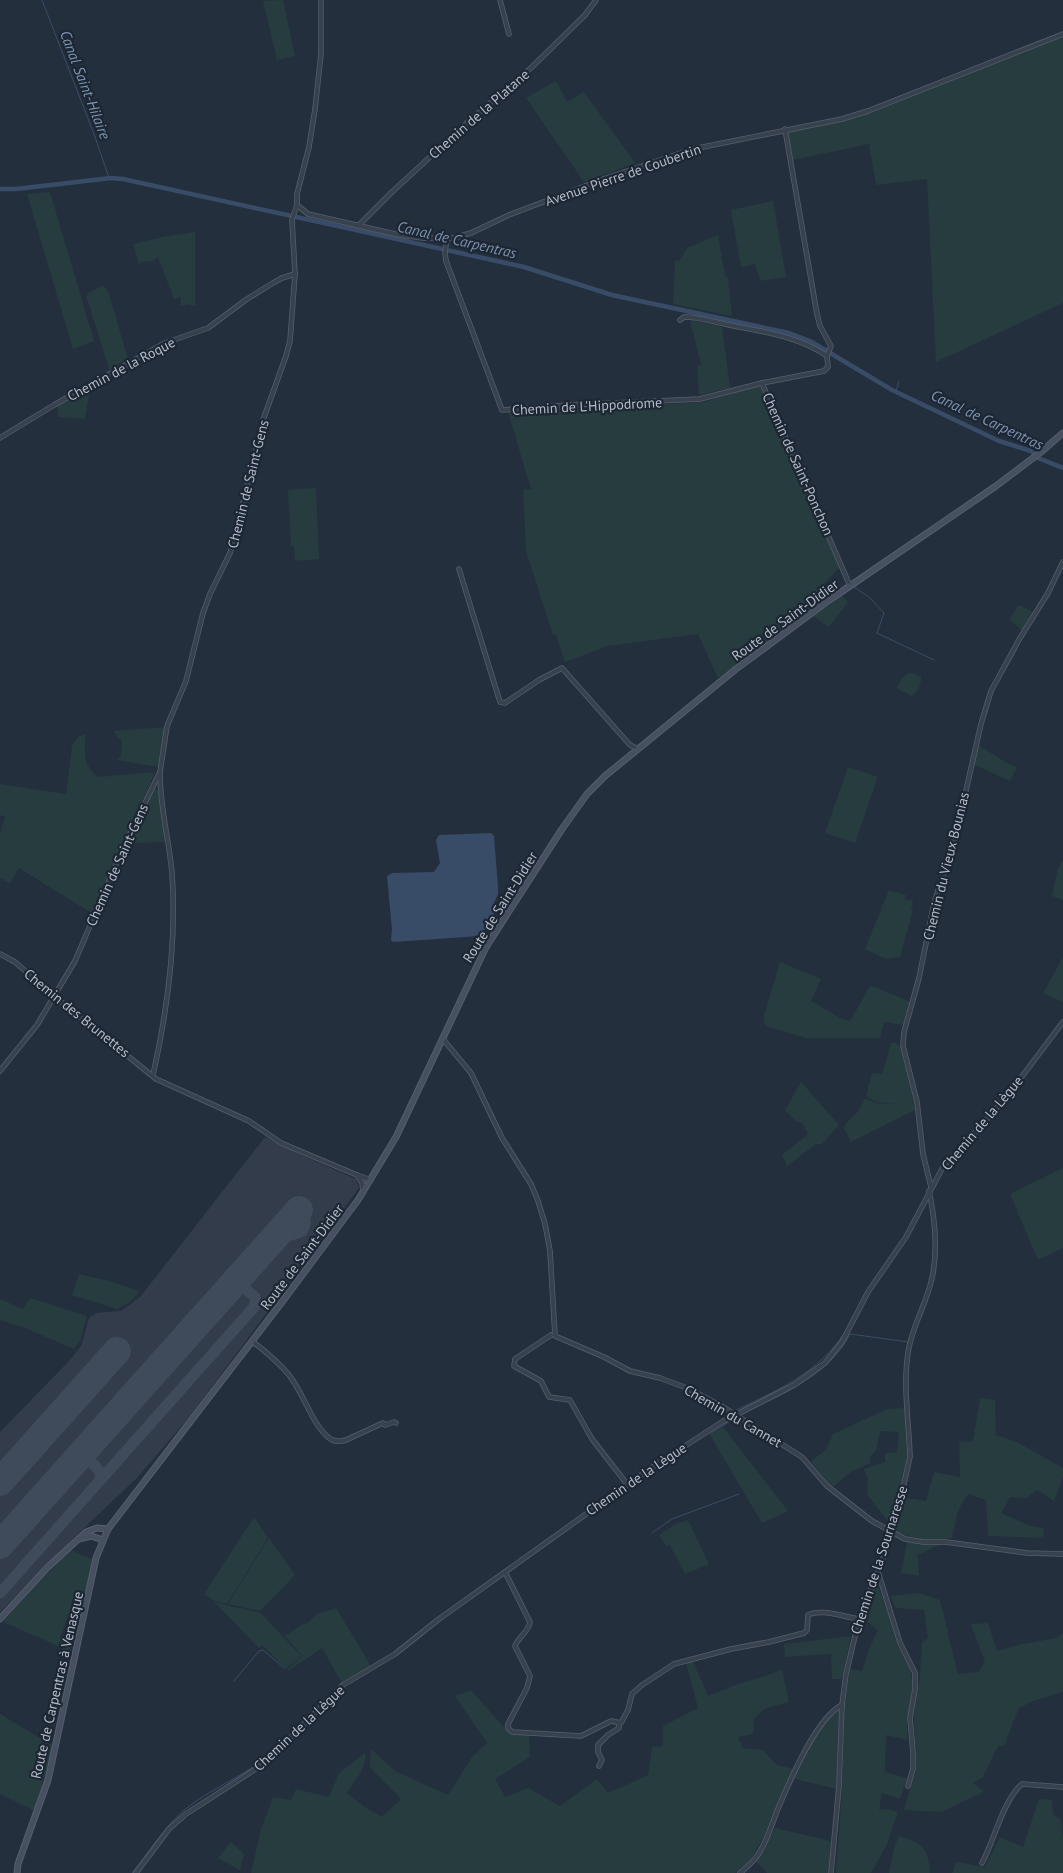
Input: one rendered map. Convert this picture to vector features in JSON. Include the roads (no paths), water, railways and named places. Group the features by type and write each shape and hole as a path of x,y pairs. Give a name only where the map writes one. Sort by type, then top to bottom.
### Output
{"main road":[{"name":"Route de Saint-Didier","path":"96,1558 108,1529 363,1193 396,1136 486,947 562,829 587,794 605,776 736,669 850,586 976,500 1034,458 1063,433"},
{"path":"0,1619 47,1568 90,1529 108,1529"},
{"path":"79,1540 95,1536 103,1540"},
{"name":"Route de Carpentras à Venasque","path":"17,1873 18,1864 48,1780 96,1558"}],"street":[{"name":"Chemin de Saint-Gens","path":"0,1071 37,1025 75,961 124,846 160,772 167,726 186,681 203,613 230,553 263,420 286,356 292,322 295,274 293,216 309,147 318,84 321,54 321,0"},
{"path":"500,0 509,34"},
{"name":"Chemin de la Platane","path":"359,226 392,192 469,121 532,67 585,15 596,0"},
{"name":"Avenue Pierre de Coubertin","path":"297,205 308,214 411,236 447,238 471,233 509,215 606,178 693,149 868,112 1063,34"},
{"name":"Chemin de Saint-Ponchon","path":"785,129 817,314 820,326 831,349 827,356 828,364 826,371 762,383 850,586"},
{"name":"Chemin de L'Hippodrome","path":"447,238 446,260 502,410 568,404 700,400 762,383"},
{"name":"Chemin de la Roque","path":"0,438 54,405 165,344 208,328 247,299 282,278 295,274"},
{"path":"680,320 684,317 702,319 794,338 827,356"},
{"name":"Chemin du Vieux Bounias","path":"930,1189 923,1154 917,1102 903,1046 904,1032 919,978 934,903 956,835 980,724 991,691 1020,638 1048,593 1063,562"},
{"path":"459,569 500,702 505,703 539,680 562,668 630,745 638,749"},
{"path":"153,1075 162,1034 170,978 172,947 172,874 160,792 160,772"},
{"name":"Chemin des Brunettes","path":"0,954 15,962 156,1079 249,1121 281,1143 370,1181"},
{"name":"Chemin de la Lègue","path":"136,1873 170,1829 186,1814 265,1763 343,1685 395,1654 439,1619 627,1484 734,1414 794,1385 825,1363 836,1351 868,1292 906,1237 943,1167 982,1126 1011,1091 1063,1022"},
{"name":"Chemin du Cannet","path":"442,1038 470,1073 502,1138 531,1184 538,1201 550,1251 555,1336 604,1357 630,1371 660,1378 687,1388 734,1414 802,1457 827,1486 872,1522 905,1539 923,1542 946,1542 1036,1554 1063,1554"},
{"path":"358,1177 362,1183 363,1193"},
{"name":"Chemin de la Sournaresse","path":"831,1873 840,1786 842,1705 849,1662 859,1619 886,1551 892,1515 909,1468 906,1375 909,1347 932,1278 934,1263 934,1232 930,1189"},
{"path":"551,1335 515,1359 514,1366 541,1381 549,1397 570,1400 592,1439 627,1484"},
{"path":"252,1341 290,1376 328,1438 339,1442 383,1423 385,1425 396,1423"},
{"path":"505,1572 530,1622 529,1627 516,1642 515,1646 528,1670 529,1682 508,1724 509,1730 574,1736 593,1731 611,1722 620,1723"},
{"path":"878,1572 900,1643 915,1673 915,1689 910,1718 913,1769 908,1786"},
{"path":"599,1766 602,1760 598,1752 598,1745 619,1728 628,1710 632,1694 642,1685 674,1664 804,1633 810,1613 828,1613 859,1619"},
{"path":"740,1873 755,1859 810,1742 825,1718 842,1705"},
{"path":"982,1863 991,1846 1010,1797 1016,1789 1022,1784 1063,1787"}],"water":[{"path":"491,833 494,836 498,894 493,905 495,908 493,919 480,936 393,942 391,940 392,930 387,876 392,873 434,872 440,863 436,840 439,835"}],"waterway":[{"name":"Canal Saint-Hilaire","path":"42,0 109,178"},
{"name":"Canal de Carpentras","path":"0,189 16,189 111,178 123,179 524,267 612,295 789,333 810,341 892,390 999,441 1031,451 1038,458 1063,468"},
{"path":"896,391 899,381"},
{"path":"902,553 854,587 869,597 884,613 877,633 934,660"},
{"path":"734,1411 781,1388 810,1370 823,1359 845,1332"},
{"path":"741,1415 802,1383 816,1373 841,1349 850,1334 908,1342"},
{"path":"710,1434 735,1418"},
{"path":"652,1533 672,1519 739,1494"},
{"path":"234,1681 259,1651 263,1650 284,1668"},
{"path":"294,1731 341,1683"},
{"path":"132,1873 183,1811 254,1767 276,1750"}]}
